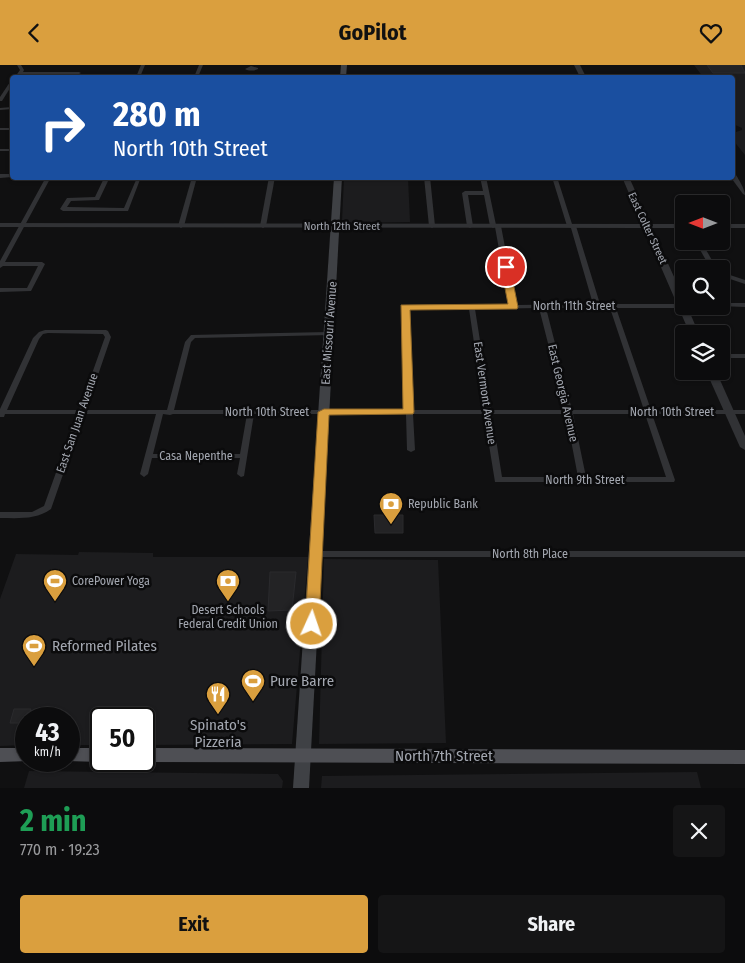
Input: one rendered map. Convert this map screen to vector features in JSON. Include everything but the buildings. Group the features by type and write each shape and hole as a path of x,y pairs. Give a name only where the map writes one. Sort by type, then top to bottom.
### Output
{"main road":[{"name":"East Missouri Avenue","path":"301,788 338,180"},
{"path":"0,755 15,755"},
{"name":"North 7th Street","path":"155,755 744,760"}],"street":[{"path":"20,65 21,73 78,75"},
{"path":"248,75 250,70"},
{"path":"0,100 10,86"},
{"path":"735,179 745,193"},
{"path":"0,290 29,290 42,264 0,265 3,256 23,225 47,180"},
{"path":"106,180 97,199 69,199 63,209 126,210 138,180"},
{"path":"181,225 194,180"},
{"path":"263,226 271,180"},
{"path":"427,180 432,226"},
{"path":"484,180 513,307"},
{"path":"555,180 597,306"},
{"name":"East Colter Street","path":"626,180 675,287"},
{"path":"470,226 465,193 486,193"},
{"name":"North 12th Street","path":"0,225 675,226"},
{"path":"730,226 745,226"},
{"path":"730,277 745,282"},
{"path":"730,305 745,305"},
{"name":"East Georgia Avenue","path":"542,306 569,412 583,480"},
{"path":"612,306 648,412"},
{"name":"North 11th Street","path":"409,412 405,307 675,306"},
{"name":"East Vermont Avenue","path":"472,307 498,480"},
{"name":"East San Juan Avenue","path":"0,515 32,515 42,512 48,507 108,337 106,332 47,331 40,333 1,413"},
{"path":"170,413 188,342 193,337 328,334"},
{"path":"730,356 745,356"},
{"path":"716,380 745,447"},
{"name":"Casa Nepenthe","path":"241,474 251,412"},
{"path":"409,412 411,450"},
{"name":"North 9th Street","path":"498,480 671,480 648,412"},
{"name":"North 10th Street","path":"1,413 745,412"},
{"name":"Casa Nepenthe","path":"144,474 160,413"},
{"name":"Casa Nepenthe","path":"148,456 244,456"},
{"name":"North 8th Place","path":"316,554 745,554"}],"shaded area":[{"path":"694,65 745,65 745,155 735,142 735,132 742,130 742,128 735,125 735,75 702,75"},
{"path":"344,180 408,180 410,222 348,223 342,221"},
{"path":"79,552 153,553 153,557 308,557 292,744 155,745 155,707 90,707 90,745 80,745 80,707 15,707 15,745 0,746 0,599 16,554 78,555"},
{"path":"324,559 438,560 446,743 319,744"},
{"path":"29,772 278,774 283,781 282,788 24,788"},
{"path":"697,772 701,788 321,788 322,776"}],"place":[{"name":"Republic Bank","path":"391,525"},
{"name":"CorePower Yoga","path":"55,602"},
{"name":"Desert Schools Federal Credit Union","path":"228,602"},
{"name":"Reformed Pilates","path":"34,667"},
{"name":"Pure Barre","path":"253,702"},
{"name":"Spinato's Pizzeria","path":"218,715"}],"route":[{"path":"312,624 324,412 409,412 405,307 513,307 506,267"}]}
